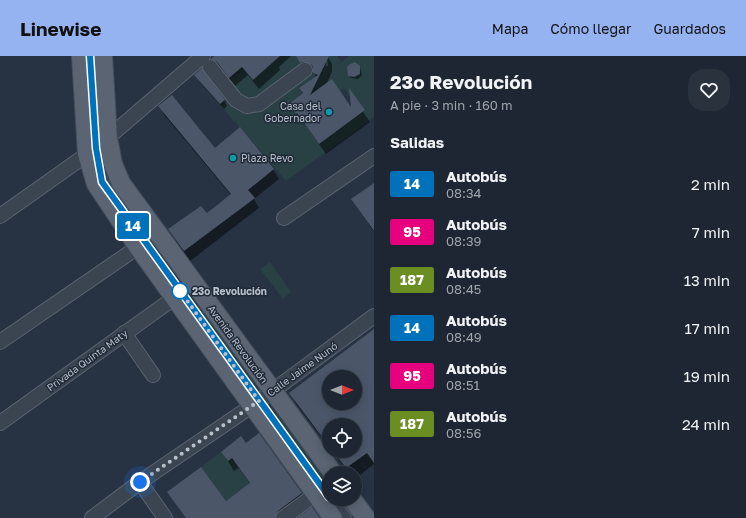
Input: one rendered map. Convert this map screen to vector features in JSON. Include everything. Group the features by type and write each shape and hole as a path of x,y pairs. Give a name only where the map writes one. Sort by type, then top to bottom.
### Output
{"main road":[{"name":"Avenida Revolución","path":"81,56 97,146 113,164 121,183 322,492"},
{"name":"Avenida Revolución","path":"103,56 96,184 174,298 261,399 326,466"},
{"name":"Avenida Revolución","path":"328,506 332,518"},
{"path":"357,506 366,518"}],"street":[{"path":"90,56 97,146"},
{"path":"0,216 97,146 205,60 236,100 247,106 259,104 305,70"},
{"path":"284,218 374,156"},
{"path":"0,342 138,247"},
{"name":"Privada Quinta Maty","path":"0,423 174,298"},
{"name":"Calle Jaime Nunó","path":"92,518 140,482 261,399 374,316"},
{"path":"124,333 153,375"},
{"path":"140,482 165,518"},
{"path":"283,518 309,499 322,497"},
{"path":"333,506 344,518"}],"green space":[{"path":"280,56 298,56 300,63 304,67 313,71 322,67 327,56 337,56 342,62 349,56 374,56 374,117 286,181 221,106 229,100 234,105 248,101 227,84 244,69 253,80","holes":["310,81 317,90 340,91 344,88 352,100 356,98 365,110 319,143 289,104 303,93 299,88"]},
{"path":"113,180 175,265 168,269 105,182"},
{"path":"270,262 291,292 283,299 260,269"},
{"path":"202,303 257,381 250,386 195,309"},
{"path":"280,411 322,468 322,485 272,417"},
{"path":"221,452 228,461 236,455 237,465 251,483 226,501 201,467"}],"building":[{"path":"214,56 280,56 253,80 242,67 229,78 217,62 211,59"},
{"name":"Casa del Gobernador","path":"296,56 329,56 310,95 332,79 351,107 349,88 365,110 319,144 289,104 303,93 299,88 318,75 313,73 312,65 304,62 300,63"},
{"path":"355,62 360,66 360,74 354,77 348,76 347,67"},
{"path":"202,68 225,100 220,104 194,75"},
{"name":"Plaza Revo","path":"172,95 215,148 240,127 274,169 248,190 255,198 184,251 168,229 201,206 207,213 231,194 158,106"},
{"path":"374,183 374,231 351,199"},
{"path":"374,329 374,463 367,453 362,457 362,418 322,418 322,437 289,393"},
{"path":"259,433 302,493 278,511 275,518 186,518 167,492 201,467 226,501 250,483 232,458 228,461 221,452 241,436 246,443"},
{"path":"338,458 360,458 349,466 344,466"},
{"path":"312,507 320,518 297,518"}],"bus line":[{"name":"14","path":"90,56 96,148 102,182 322,487"}],"place":[{"name":"Casa del Gobernador","path":"329,112"},
{"name":"Plaza Revo","path":"233,158"},
{"name":"23o Revolución","path":"180,291"}],"route":[{"path":"140,482 259,401 176,285 180,291"}]}
